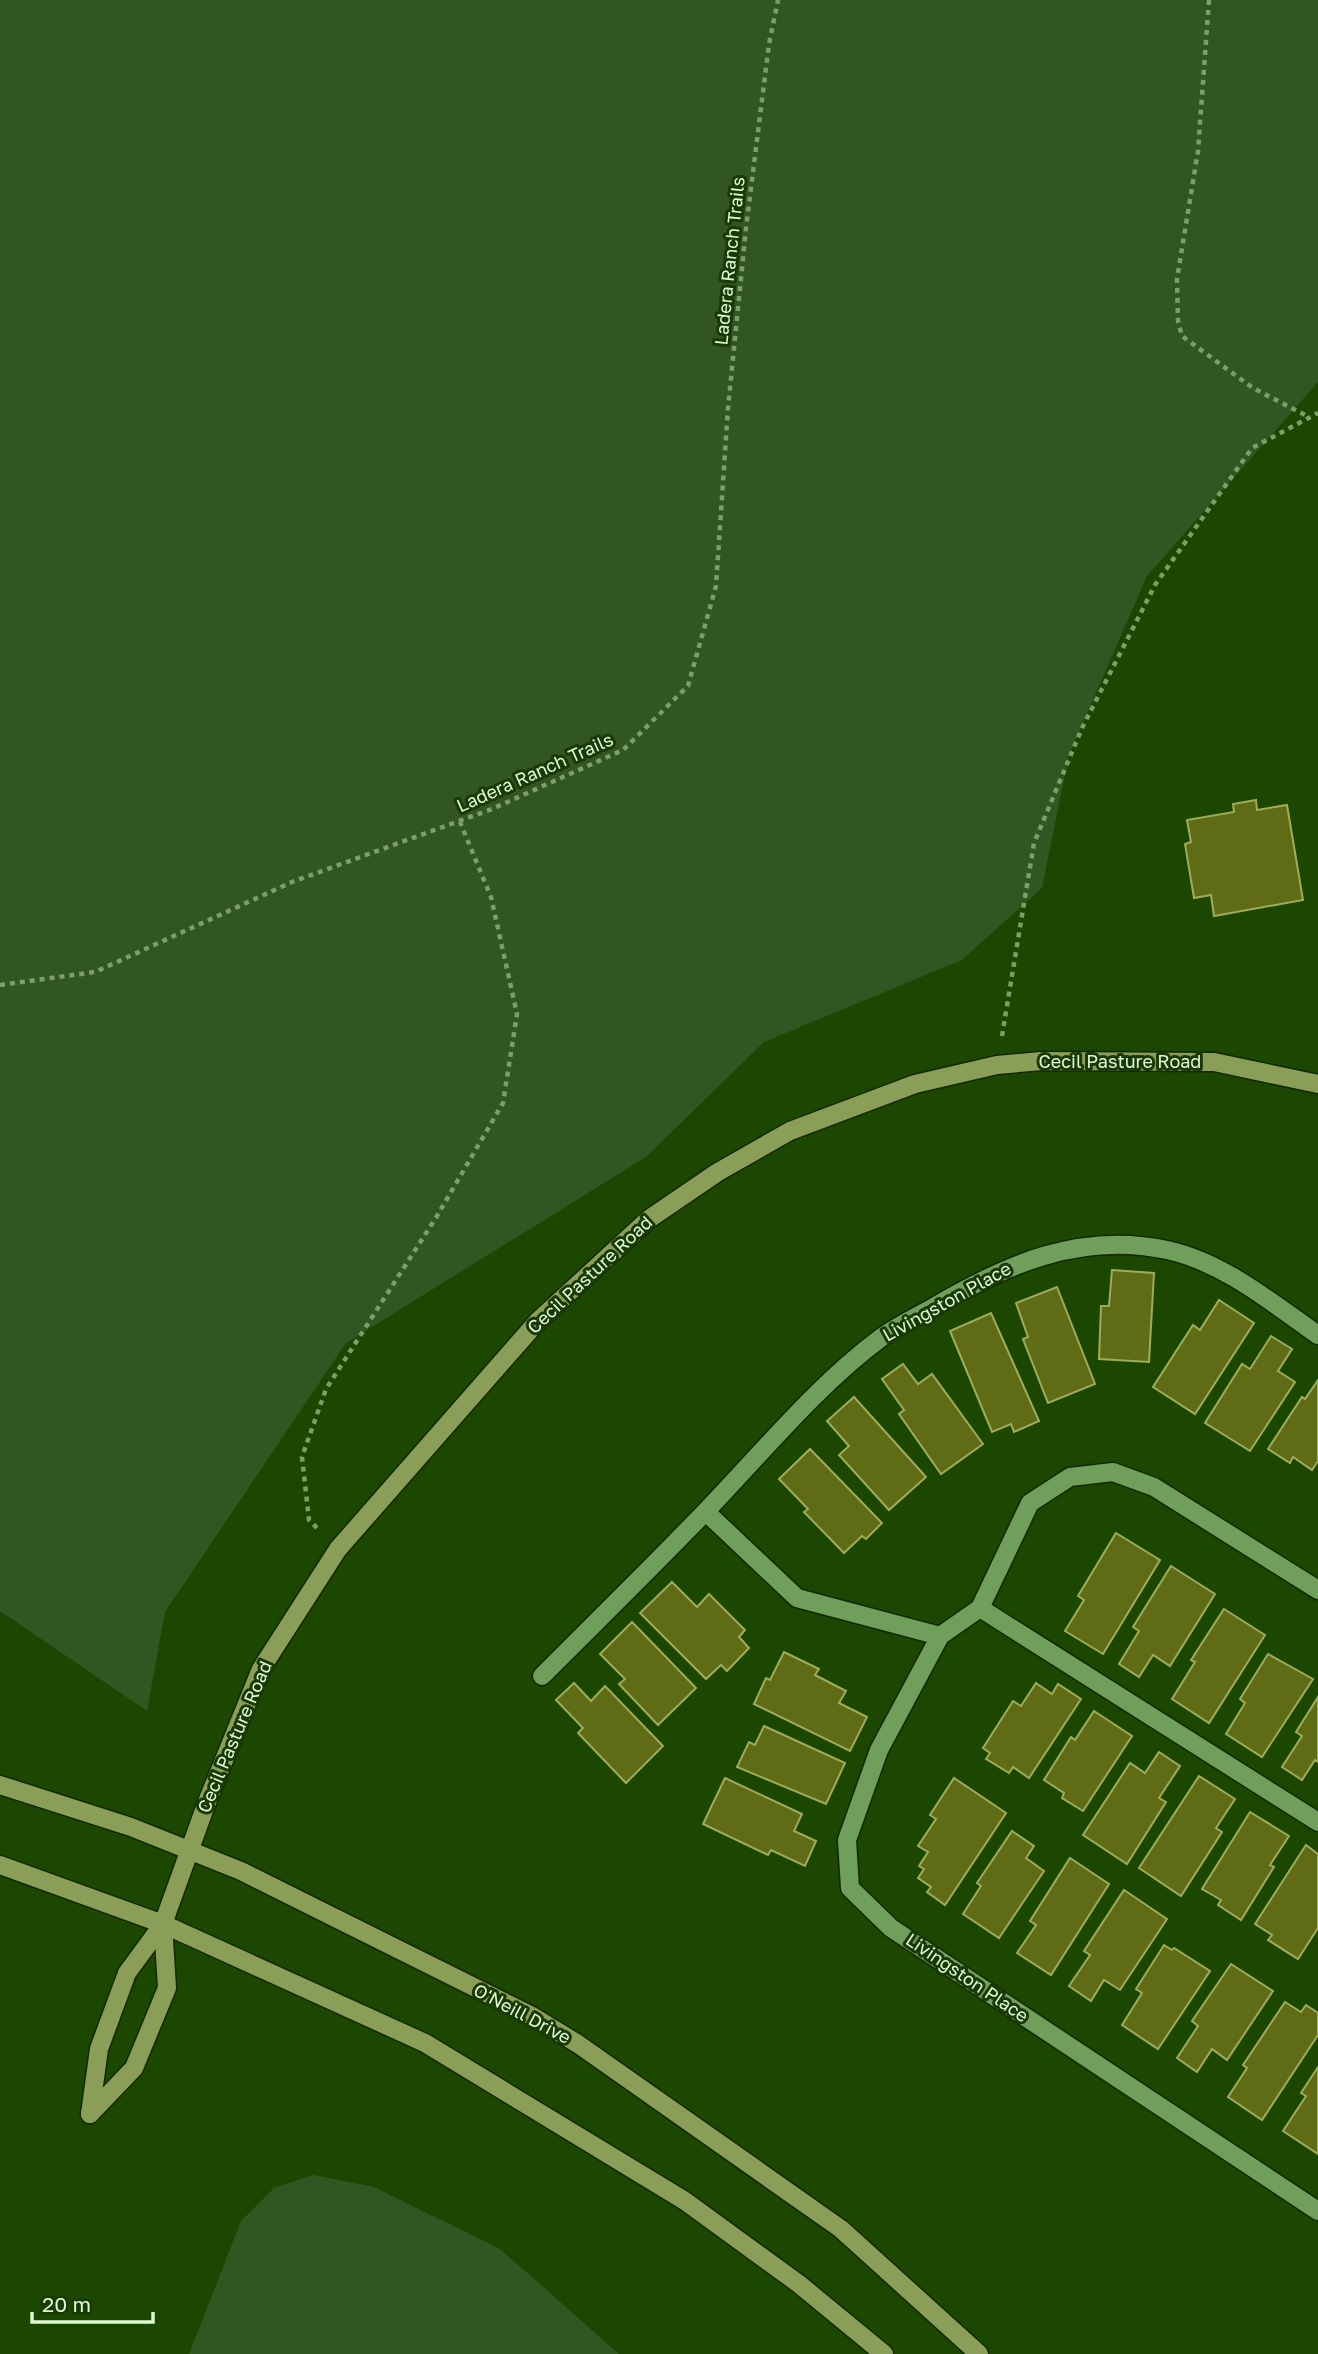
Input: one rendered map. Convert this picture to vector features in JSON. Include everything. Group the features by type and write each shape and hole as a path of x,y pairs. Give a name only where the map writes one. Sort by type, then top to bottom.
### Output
{"main road":[{"name":"Cecil Pasture Road","path":"163,1924 167,1988 134,2068 90,2114 99,2049 127,1973 163,1924 188,1852 261,1669 338,1549 537,1321 649,1219 718,1172 789,1131 915,1084 997,1065 1055,1060 1214,1062 1318,1084"},
{"name":"O'Neill Drive","path":"0,1785 131,1827 265,1883 531,2016 578,2044 841,2229 979,2354"},
{"path":"0,1865 163,1924 425,2043 685,2201 799,2284 884,2354"}],"street":[{"name":"Livingston Place","path":"542,1676 706,1512 803,1407 883,1336 973,1284 1020,1261 1072,1249 1119,1245 1167,1250 1208,1264 1246,1285 1318,1335"},
{"name":"Livingston Place","path":"1318,1590 1154,1487 1113,1472 1070,1478 1030,1503 980,1608 940,1636 879,1750 846,1840 850,1888 891,1928 1318,2211"},
{"path":"706,1512 797,1598 940,1636"},
{"path":"980,1608 1318,1822"}],"path":[{"name":"Ladera Ranch Trails","path":"0,985 95,972 292,882 460,822 623,750 688,686 716,586 728,408 746,228 769,44 778,0"},
{"path":"1209,0 1198,151 1177,279 1178,320 1182,336 1253,388 1310,417"},
{"path":"997,1065 1034,844 1082,728 1155,586 1252,448 1318,413"},
{"path":"338,1549 309,1520 302,1457 326,1389 437,1216 503,1103 517,1014 491,897 460,822"}],"green space":[{"path":"0,0 1318,0 1318,382 1147,576 1069,755 1042,888 962,960 764,1042 646,1157 346,1343 165,1612 147,1711 0,1611"},
{"path":"313,2175 374,2187 500,2249 619,2354 189,2354 241,2221 274,2188"}],"building":[{"path":"1256,800 1257,810 1287,805 1303,900 1214,916 1211,895 1194,898 1185,844 1191,842 1187,820 1234,812 1233,804"},
{"path":"1112,1270 1154,1273 1149,1362 1099,1359 1101,1306 1109,1306"},
{"path":"1057,1287 1095,1384 1048,1403 1023,1339 1028,1337 1016,1303"},
{"path":"1219,1300 1254,1323 1195,1414 1153,1387 1193,1325 1200,1330"},
{"path":"991,1313 1039,1421 1014,1432 1011,1424 992,1432 950,1331"},
{"path":"1271,1336 1292,1349 1278,1371 1295,1382 1250,1451 1205,1423 1242,1364 1250,1369"},
{"path":"903,1364 918,1384 932,1374 983,1444 941,1474 899,1414 904,1410 882,1379"},
{"path":"1318,1380 1318,1461 1312,1470 1293,1457 1290,1463 1268,1449 1302,1397 1305,1399"},
{"path":"854,1397 926,1477 889,1510 839,1455 849,1446 827,1421"},
{"path":"810,1449 882,1523 866,1539 862,1536 844,1553 804,1512 808,1509 779,1479"},
{"path":"1116,1533 1160,1560 1103,1654 1065,1631 1084,1600 1078,1596"},
{"path":"1171,1566 1215,1594 1170,1666 1153,1655 1139,1677 1119,1664 1139,1631 1133,1627"},
{"path":"672,1582 697,1607 709,1594 745,1630 739,1637 749,1648 727,1671 721,1665 706,1679 640,1613"},
{"path":"1224,1609 1265,1635 1209,1723 1172,1699 1195,1662 1191,1660"},
{"path":"632,1622 696,1688 658,1725 619,1684 625,1679 600,1654"},
{"path":"784,1652 819,1669 815,1675 846,1691 839,1703 867,1717 850,1751 754,1704 766,1678 770,1680"},
{"path":"1268,1654 1313,1679 1262,1757 1226,1734 1245,1703 1240,1699"},
{"path":"574,1683 591,1701 605,1686 663,1746 626,1783 578,1733 583,1728 556,1700"},
{"path":"1036,1683 1052,1694 1058,1684 1081,1699 1029,1778 1013,1767 1009,1773 986,1759 990,1753 983,1748 1013,1701 1021,1706"},
{"path":"1318,1697 1318,1762 1315,1760 1302,1780 1282,1767 1302,1736 1296,1732"},
{"path":"1094,1711 1132,1736 1083,1811 1062,1798 1064,1793 1044,1780 1071,1737 1075,1740"},
{"path":"764,1726 845,1763 826,1804 737,1767 749,1742 755,1745"},
{"path":"1159,1752 1180,1766 1159,1798 1166,1802 1127,1864 1083,1835 1130,1763 1145,1773"},
{"path":"1199,1776 1235,1799 1216,1828 1222,1832 1181,1896 1139,1868"},
{"path":"725,1778 802,1814 794,1831 816,1841 805,1866 771,1850 768,1855 703,1824"},
{"path":"954,1778 1006,1813 945,1905 927,1892 931,1887 918,1878 924,1869 919,1866 928,1852 918,1846 936,1819 930,1815"},
{"path":"1250,1812 1289,1836 1270,1865 1274,1867 1241,1920 1218,1905 1221,1900 1202,1889"},
{"path":"1012,1831 1034,1846 1026,1858 1044,1871 999,1938 963,1914 981,1886 977,1883"},
{"path":"1306,1845 1318,1854 1318,1928 1298,1959 1268,1940 1272,1935 1255,1924"},
{"path":"1070,1858 1109,1884 1051,1975 1017,1953 1036,1925 1030,1921"},
{"path":"1124,1890 1167,1919 1120,1990 1104,1980 1091,2001 1069,1986 1090,1955 1084,1951"},
{"path":"1164,1945 1172,1950 1174,1948 1210,1971 1158,2049 1122,2025 1142,1993 1136,1989"},
{"path":"1231,1964 1273,1991 1227,2060 1212,2049 1197,2072 1177,2058 1198,2026 1192,2021"},
{"path":"1285,2002 1301,2012 1306,2005 1318,2013 1318,2035 1262,2120 1228,2097 1247,2068 1243,2065"},
{"path":"1318,2067 1318,2154 1283,2131 1306,2096 1301,2093"}]}
